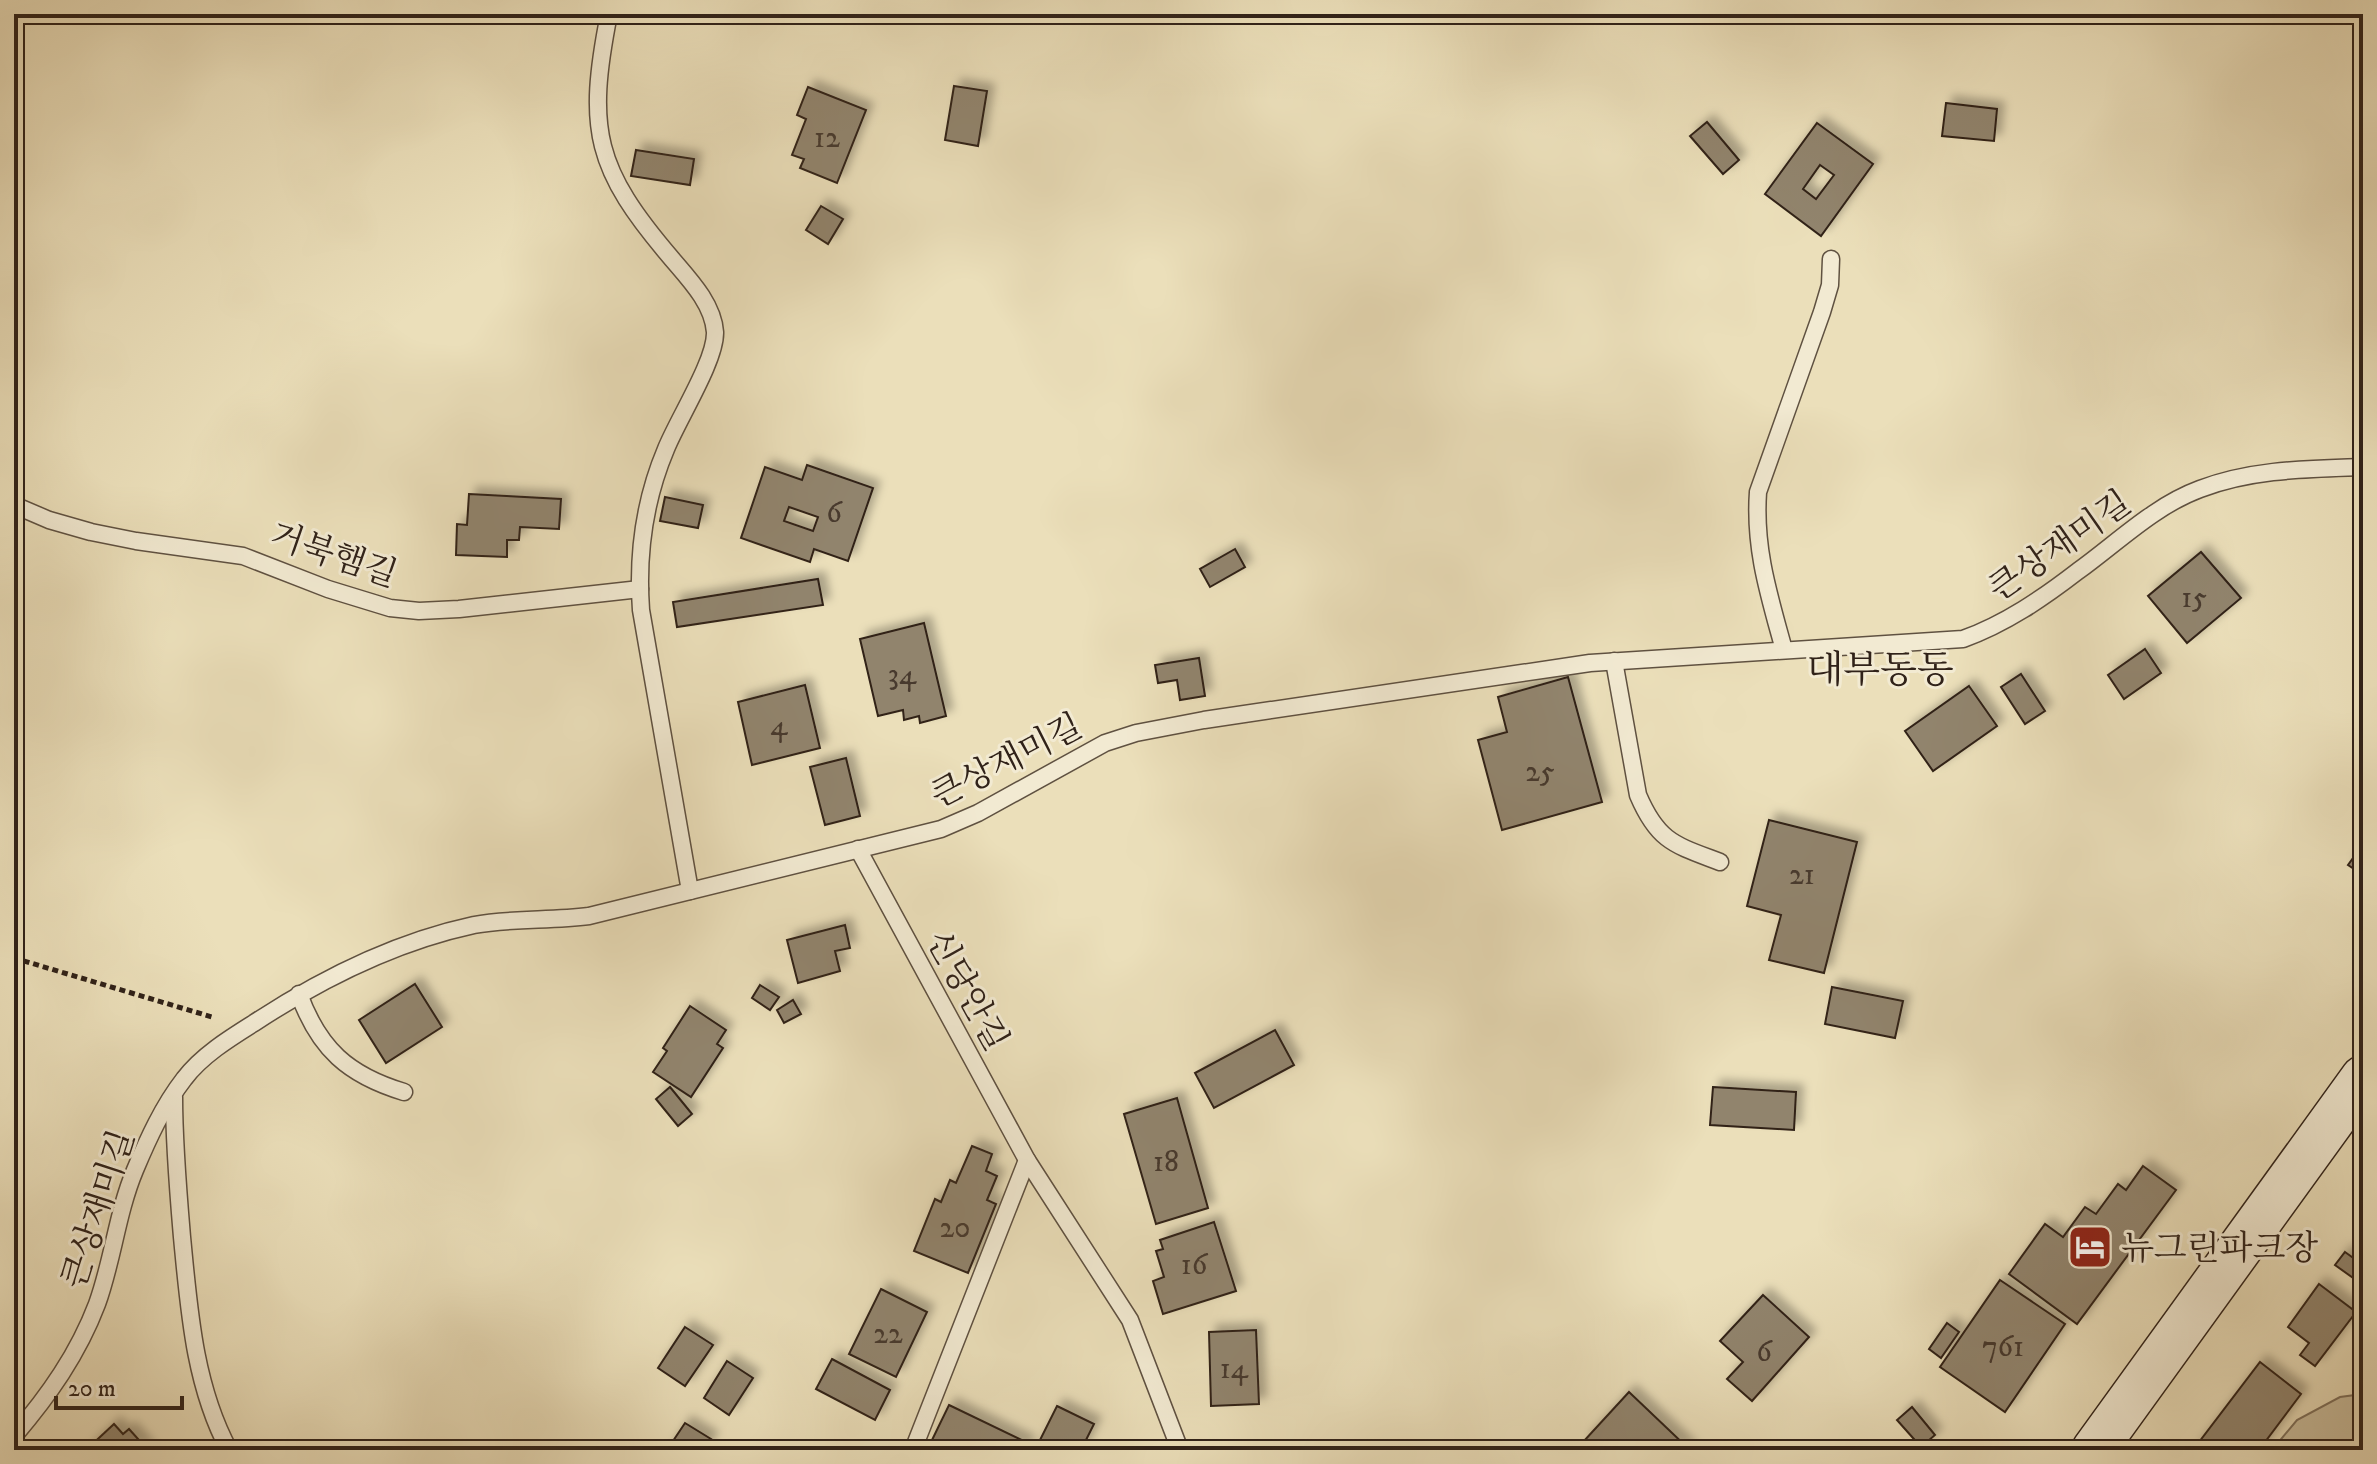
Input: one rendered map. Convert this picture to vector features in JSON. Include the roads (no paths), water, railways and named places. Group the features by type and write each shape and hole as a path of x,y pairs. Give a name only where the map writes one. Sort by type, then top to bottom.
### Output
{"main road":[{"path":"2094,1450 2363,1078"}],"lane":[{"path":"609,14 599,64 596,113 603,153 620,190 653,236 694,284 715,329 711,355 666,449 650,492 639,567 640,589 690,891"},
{"path":"1784,650 1759,558 1756,521 1758,492 1822,312 1830,285 1831,259"},
{"name":"큰상재미길","path":"14,1436 45,1399 78,1350 98,1301 134,1172 185,1077 246,1027 299,994 368,960 427,938 476,925 589,916 941,829 978,813 1105,743 1136,733 1407,689 1614,661 1963,639 1989,630 2132,530 2198,490 2238,478 2282,471 2363,467"},
{"name":"거북햄길","path":"14,505 49,520 91,532 243,556 328,589 390,608 419,611 459,609 640,589"},
{"path":"1614,661 1638,795 1646,814 1657,831 1674,845 1720,862"},
{"name":"신당안길","path":"858,849 1027,1160 1130,1320 1180,1450"},
{"path":"299,994 309,1022 326,1048 376,1083 404,1092"},
{"path":"174,1095 174,1140 197,1358 206,1396 229,1450"},
{"path":"913,1450 1027,1160"}],"place":[{"name":"뉴그린파크장","path":"2090,1247"}],"district":[{"name":"대부동동","path":"1880,669"}]}
